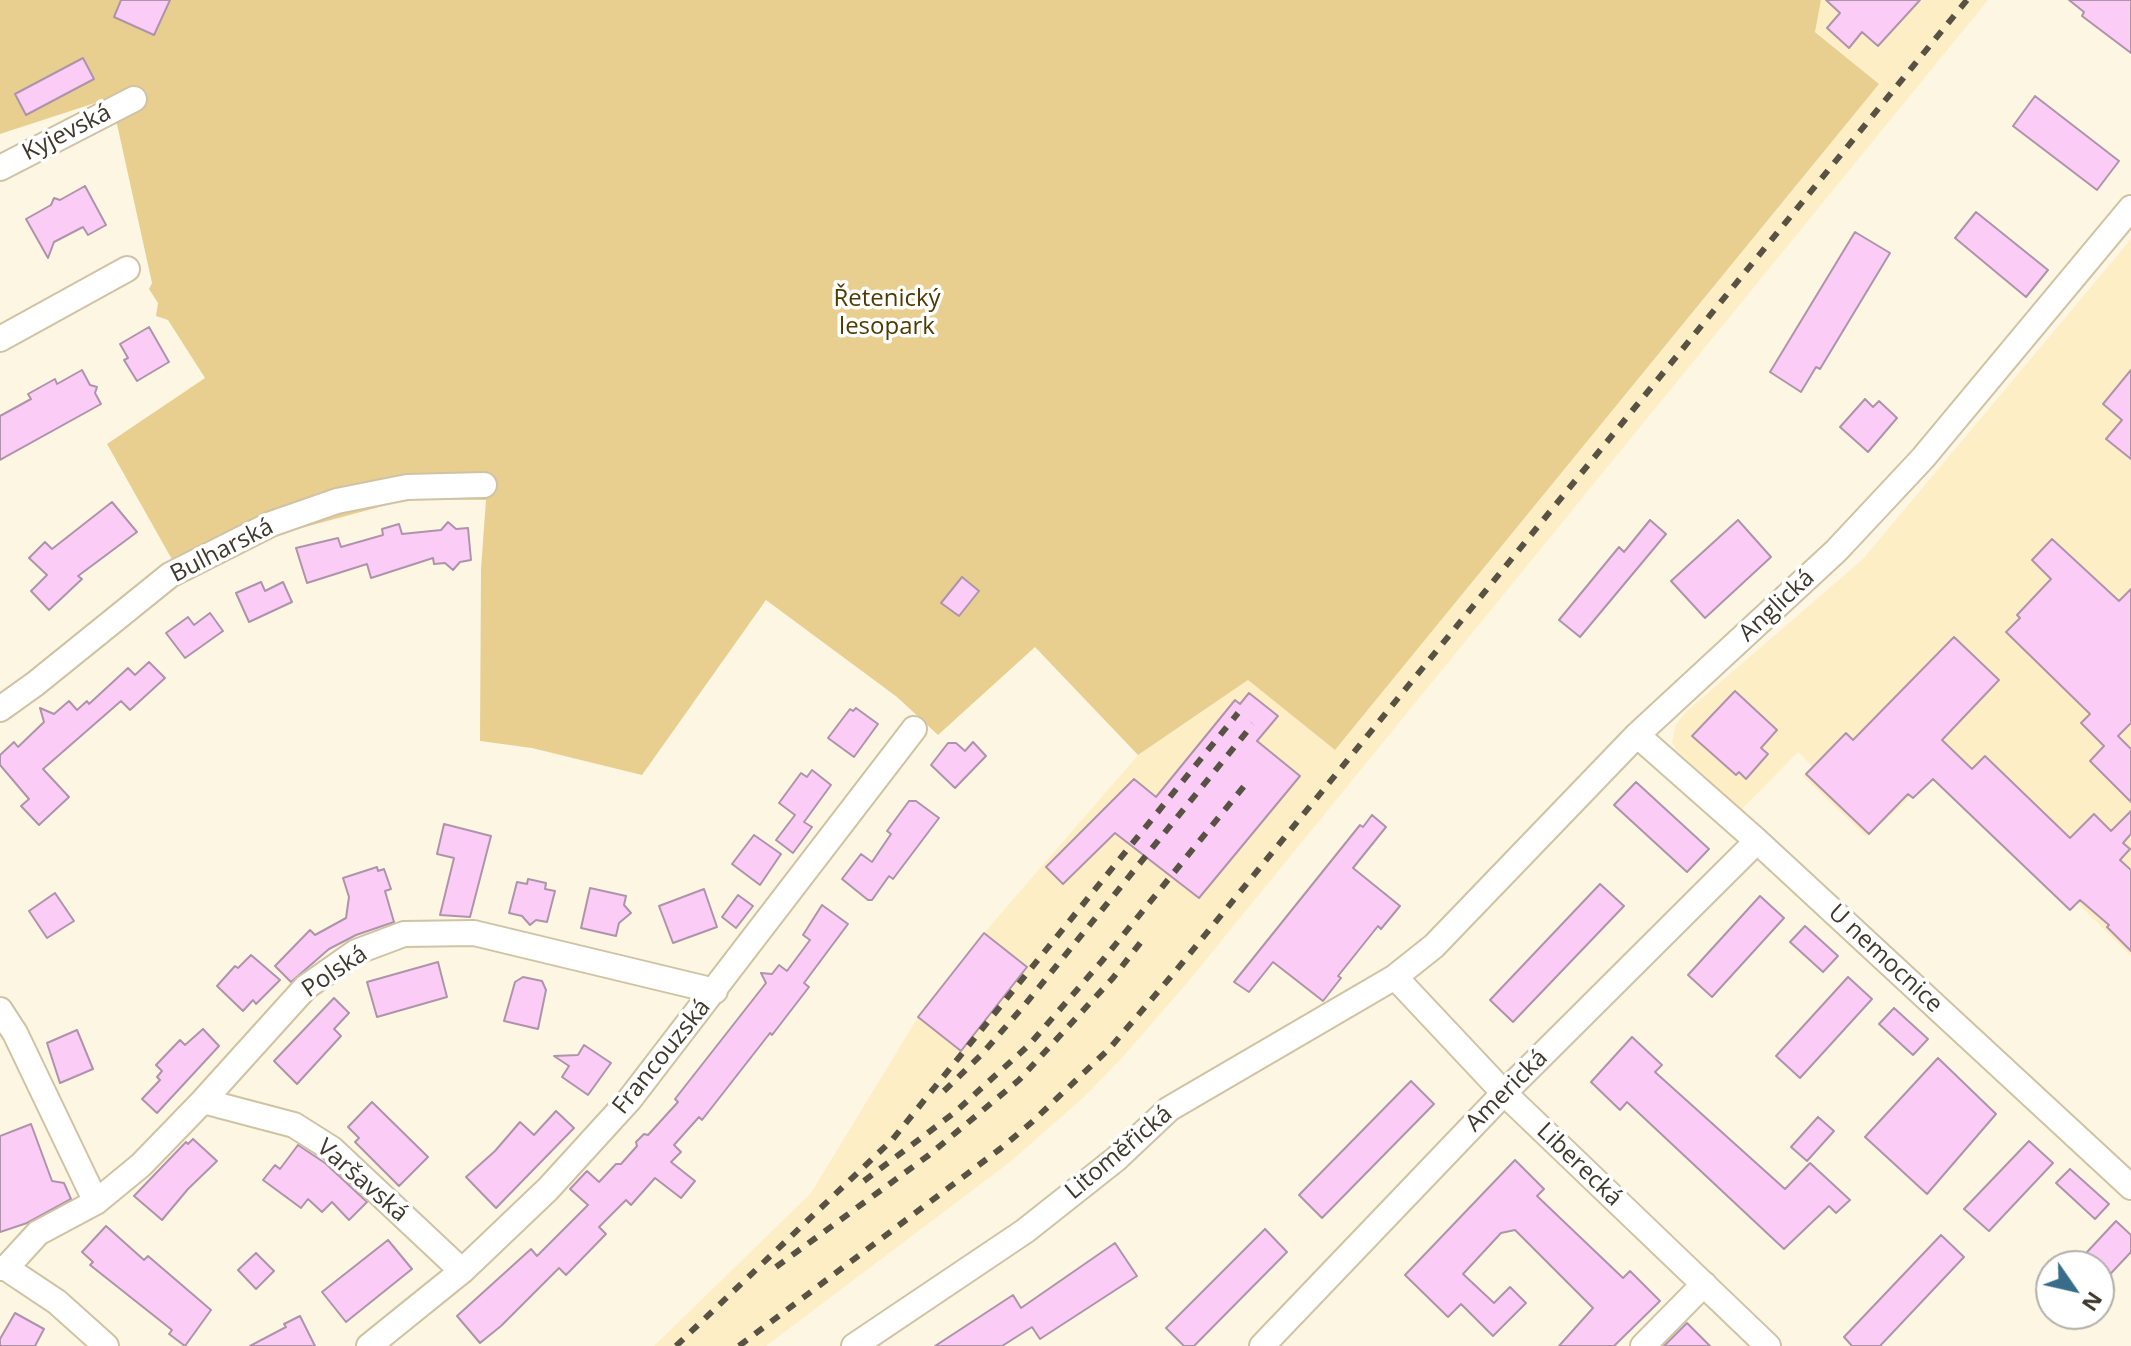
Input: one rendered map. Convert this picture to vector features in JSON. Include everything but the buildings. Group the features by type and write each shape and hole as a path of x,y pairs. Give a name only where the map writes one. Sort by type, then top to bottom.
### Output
{"street":[{"name":"Kyjevská","path":"0,168 134,99"},
{"name":"Anglická","path":"1395,977 1434,946 1637,735 1847,540 1923,458 2131,208"},
{"path":"0,339 127,269"},
{"name":"Bulharská","path":"0,709 170,575 271,524 337,501 407,487 484,485"},
{"name":"Francouzská","path":"369,1346 462,1271 548,1189 630,1099 914,729"},
{"name":"U nemocnice","path":"1637,735 1757,841 2131,1187"},
{"name":"Americká","path":"1262,1346 1504,1093 1757,841"},
{"name":"Polská","path":"3,1268 38,1233 96,1202 141,1165 306,987 356,952 404,934 474,933 715,991"},
{"name":"Liberecká","path":"1395,977 1504,1093 1768,1346"},
{"name":"Litoměřická","path":"854,1346 1025,1231 1116,1159 1169,1109 1395,977"},
{"path":"0,1010 15,1033 96,1202"},
{"name":"Varšavská","path":"203,1101 294,1125 332,1149 462,1271"},
{"path":"3,1268 57,1302 106,1346"},
{"path":"1643,1346 1704,1284"}],"shaded area":[{"path":"1821,0 1988,0 1187,983 1084,1097 1010,1162 766,1346 654,1346 811,1193 918,1017 984,933 1138,755 1248,680 1335,750 1879,84 1815,31"},
{"path":"2131,239 2131,956 1941,768 1867,837 1803,776 1812,766 1798,752 1741,810 1677,751 1672,742 1676,724 1687,711 1863,559"}],"green space":[{"name":"Řetenický lesopark","path":"0,0 1821,0 1815,32 1879,84 1335,750 1248,680 1138,755 1035,647 938,735 897,697 766,600 642,775 532,748 480,741 481,569 486,500 409,499 279,534 183,579 107,444 205,378 168,320 156,316 158,303 149,289 152,283 113,106 98,102 0,134"}],"railway":[{"path":"739,1346 1000,1149 1110,1048 1967,0"},
{"path":"676,1346 892,1140 1238,713"},
{"path":"944,1091 1023,1007 1253,724"},
{"path":"864,1181 954,1113 1029,1045 1102,961 1245,785"},
{"path":"776,1267 929,1155 1019,1080 1113,978 1144,938"}]}
